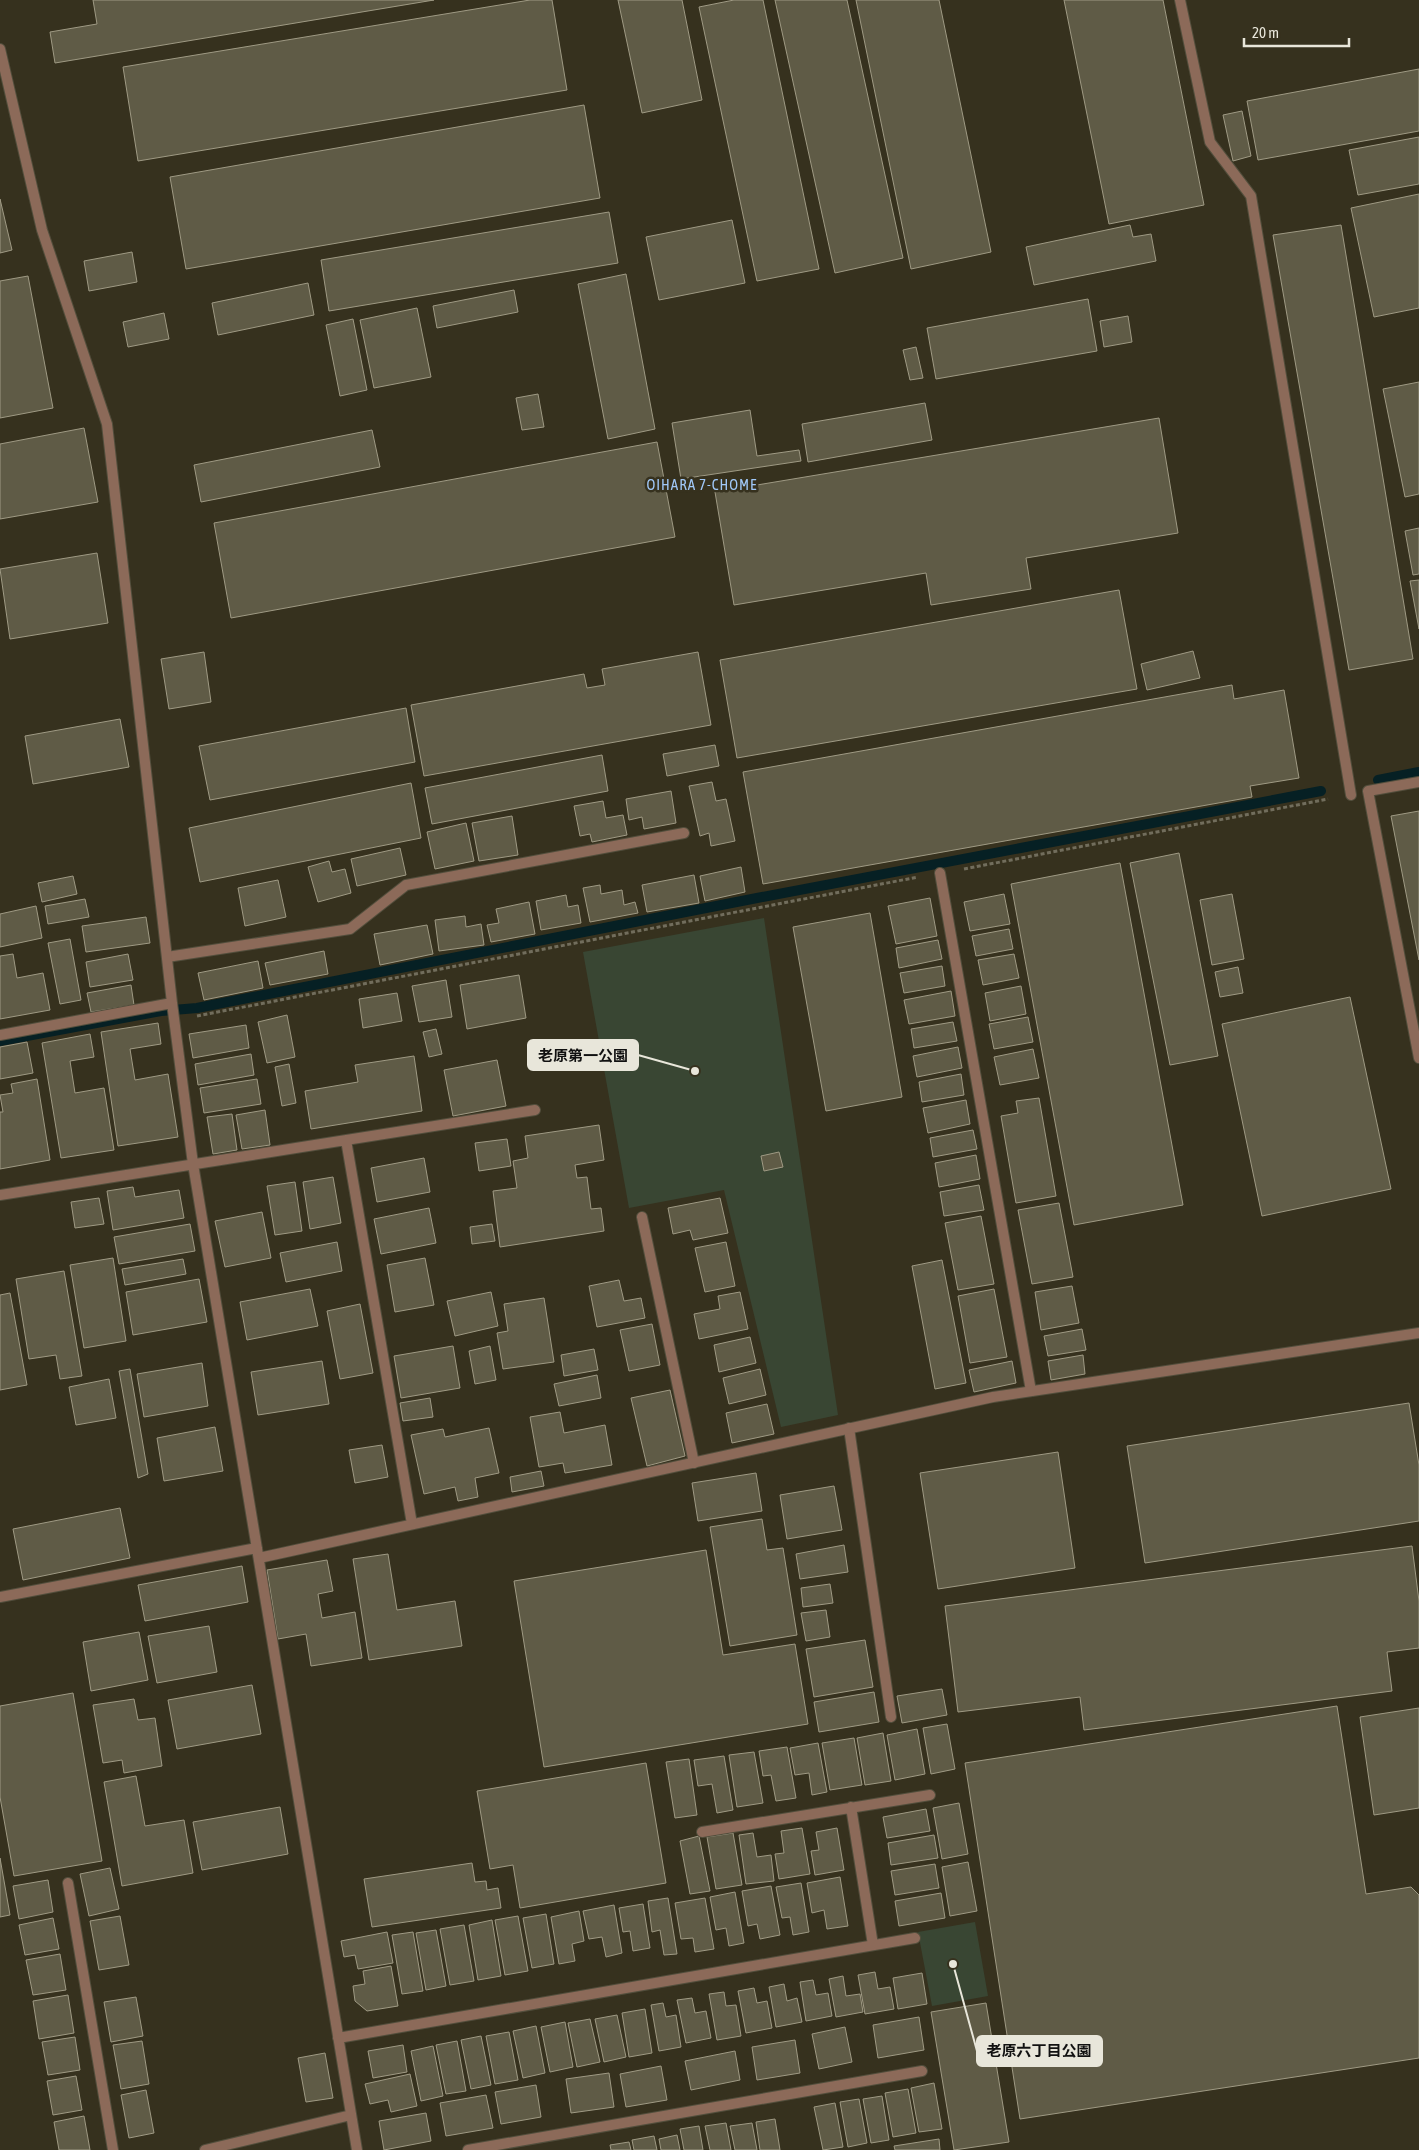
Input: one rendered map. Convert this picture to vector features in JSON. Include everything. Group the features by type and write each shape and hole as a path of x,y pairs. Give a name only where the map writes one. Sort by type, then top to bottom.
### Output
{"street":[{"path":"1180,0 1210,142 1251,196 1351,795"},
{"path":"0,49 42,230 107,424 172,1003 193,1164 357,2150"},
{"path":"1419,782 1368,791 1419,1058"},
{"path":"167,957 350,929 406,885 684,833"},
{"path":"940,873 1031,1391"},
{"path":"0,1035 172,1003"},
{"path":"0,1195 535,1110"},
{"path":"346,1140 412,1524"},
{"path":"642,1217 694,1462"},
{"path":"0,1597 258,1553 412,1524 849,1428 1031,1391 1419,1333"},
{"path":"849,1428 891,1717"},
{"path":"702,1832 930,1795"},
{"path":"851,1807 873,1945"},
{"path":"68,1882 113,2150"},
{"path":"338,2038 914,1938"},
{"path":"468,2150 922,2071"},
{"path":"205,2150 351,2115"}],"path":[{"path":"174,1020 1351,795"}],"green space":[{"path":"764,918 838,1415 781,1427 724,1190 629,1208 583,952"},
{"path":"975,1922 988,1996 932,2006 918,1932"}],"building":[{"path":"93,0 434,0 55,63 50,32 97,24"},
{"path":"530,0 552,0 567,90 138,161 123,67"},
{"path":"618,0 682,0 702,100 642,113"},
{"path":"734,0 763,0 819,269 757,281 699,7"},
{"path":"775,0 847,0 903,258 835,273"},
{"path":"856,0 939,0 991,252 911,269"},
{"path":"1064,0 1163,0 1204,205 1109,224"},
{"path":"1419,69 1419,131 1258,160 1247,101"},
{"path":"584,105 600,198 186,269 170,177"},
{"path":"1242,111 1251,156 1233,161 1223,115"},
{"path":"1419,137 1419,184 1358,195 1349,150"},
{"path":"1419,194 1419,308 1374,317 1351,208"},
{"path":"0,199 12,250 0,253"},
{"path":"609,212 618,263 329,311 321,260"},
{"path":"732,220 745,283 659,300 646,237"},
{"path":"1130,225 1133,237 1151,234 1156,261 1034,285 1026,247"},
{"path":"1341,225 1413,659 1349,670 1273,235"},
{"path":"132,252 137,282 89,291 84,261"},
{"path":"626,274 655,429 608,439 578,284"},
{"path":"28,276 53,408 0,418 0,281"},
{"path":"308,283 314,315 218,335 212,303"},
{"path":"514,290 518,312 437,328 433,306"},
{"path":"1088,299 1097,351 936,379 927,328"},
{"path":"417,308 431,377 374,388 360,320"},
{"path":"164,313 169,339 128,347 123,322"},
{"path":"1128,316 1132,342 1104,347 1100,321"},
{"path":"353,319 367,390 340,396 326,325"},
{"path":"916,347 923,378 910,380 903,350"},
{"path":"1419,382 1419,494 1405,497 1383,389"},
{"path":"538,394 544,427 522,430 516,398"},
{"path":"925,403 932,440 808,462 802,424"},
{"path":"750,410 757,456 799,450 801,461 681,479 672,423"},
{"path":"1159,418 1178,533 1026,558 1031,589 931,605 926,573 734,605 715,492"},
{"path":"84,428 98,502 0,519 0,444"},
{"path":"372,430 380,467 201,502 194,465"},
{"path":"657,442 675,537 231,618 214,523"},
{"path":"1419,528 1419,574 1413,575 1405,531"},
{"path":"97,553 108,623 10,639 0,569"},
{"path":"1419,580 1419,629 1410,581"},
{"path":"1119,590 1137,689 737,758 720,660"},
{"path":"1193,651 1200,678 1147,690 1141,664"},
{"path":"204,652 211,702 169,709 161,659"},
{"path":"698,652 711,725 424,776 411,705 584,674 587,688 605,685 602,669"},
{"path":"1232,685 1234,699 1284,690 1299,778 1250,786 1252,797 763,884 743,772"},
{"path":"406,708 415,762 210,800 199,746"},
{"path":"120,719 129,767 33,784 25,736"},
{"path":"715,745 719,766 667,776 663,754"},
{"path":"602,755 608,791 432,824 425,788"},
{"path":"712,782 716,801 726,799 735,841 711,846 709,833 700,836 689,786"},
{"path":"411,783 421,838 200,882 189,828"},
{"path":"671,791 676,823 644,829 642,817 629,820 626,799"},
{"path":"603,801 606,818 623,815 627,835 592,842 590,834 580,836 574,806"},
{"path":"1419,811 1419,960 1391,816"},
{"path":"512,816 518,855 479,861 472,823"},
{"path":"466,823 474,861 435,869 427,832"},
{"path":"400,848 406,875 357,886 351,859"},
{"path":"1179,853 1218,1056 1170,1065 1130,863"},
{"path":"329,861 332,872 345,869 351,893 318,902 308,867"},
{"path":"1120,863 1183,1205 1074,1225 1011,884"},
{"path":"741,867 745,892 705,901 700,876"},
{"path":"694,875 699,903 647,912 642,885"},
{"path":"73,876 77,894 42,902 38,883"},
{"path":"278,880 286,917 245,926 238,888"},
{"path":"600,885 601,894 622,890 624,905 635,902 638,913 590,922 583,888"},
{"path":"1004,894 1010,924 970,931 964,902"},
{"path":"1232,894 1244,959 1212,965 1200,900"},
{"path":"566,895 568,907 578,905 581,923 541,930 536,901"},
{"path":"930,898 937,936 896,944 888,906"},
{"path":"85,899 89,917 48,924 45,906"},
{"path":"529,902 535,934 491,942 487,925 499,923 496,909"},
{"path":"36,906 42,938 0,947 0,914"},
{"path":"870,913 902,1097 826,1111 793,927"},
{"path":"465,916 466,927 481,924 484,945 439,951 435,920"},
{"path":"146,917 150,943 86,952 82,926"},
{"path":"427,925 433,954 380,965 374,934"},
{"path":"1009,929 1013,949 976,956 972,936"},
{"path":"70,939 81,1000 60,1004 48,943"},
{"path":"938,940 942,959 899,968 896,948"},
{"path":"324,951 328,974 270,985 265,963"},
{"path":"13,954 17,978 43,973 50,1010 0,1019 0,956"},
{"path":"128,954 133,980 90,987 86,962"},
{"path":"1014,954 1019,978 983,985 978,960"},
{"path":"258,961 263,988 204,1000 198,973"},
{"path":"942,966 945,986 904,993 900,973"},
{"path":"1238,967 1243,993 1220,997 1215,972"},
{"path":"519,975 526,1018 467,1029 460,985"},
{"path":"446,980 452,1017 419,1022 412,986"},
{"path":"131,985 134,1005 91,1012 87,993"},
{"path":"1021,986 1026,1014 990,1021 985,993"},
{"path":"951,991 955,1016 909,1024 904,1000"},
{"path":"397,993 402,1021 363,1028 359,999"},
{"path":"1350,997 1391,1189 1262,1216 1222,1024"},
{"path":"287,1015 295,1057 267,1063 258,1022"},
{"path":"1028,1017 1033,1042 994,1049 989,1024"},
{"path":"953,1022 957,1041 914,1048 911,1029"},
{"path":"158,1023 161,1044 130,1049 135,1080 168,1074 178,1137 118,1146 101,1032"},
{"path":"246,1025 249,1048 193,1058 189,1034"},
{"path":"436,1029 442,1054 429,1057 423,1032"},
{"path":"90,1034 94,1057 70,1061 75,1093 104,1088 114,1150 61,1158 42,1043"},
{"path":"27,1042 33,1073 0,1079 0,1047"},
{"path":"958,1047 962,1068 917,1077 913,1056"},
{"path":"1033,1049 1039,1078 1000,1085 994,1057"},
{"path":"251,1054 254,1075 198,1085 195,1064"},
{"path":"414,1056 422,1111 311,1129 305,1091 358,1082 355,1065"},
{"path":"497,1060 506,1106 453,1116 444,1070"},
{"path":"289,1064 296,1103 282,1106 275,1067"},
{"path":"961,1074 964,1095 922,1102 919,1082"},
{"path":"37,1079 50,1160 0,1169 0,1112 3,1112 0,1095 13,1093 11,1084"},
{"path":"257,1079 261,1104 204,1113 200,1088"},
{"path":"1039,1098 1056,1196 1016,1203 1001,1116 1018,1113 1016,1101"},
{"path":"966,1100 970,1124 928,1133 923,1108"},
{"path":"265,1110 270,1145 242,1149 236,1115"},
{"path":"232,1114 237,1150 213,1154 207,1117"},
{"path":"599,1125 604,1160 575,1165 577,1178 587,1177 591,1209 601,1208 604,1231 500,1247 493,1191 517,1188 513,1161 528,1158 525,1136"},
{"path":"973,1130 977,1149 933,1157 930,1138"},
{"path":"507,1139 511,1166 479,1171 475,1143"},
{"path":"779,1152 783,1167 764,1171 761,1156"},
{"path":"976,1155 980,1179 939,1187 935,1163"},
{"path":"424,1158 430,1192 377,1202 371,1168"},
{"path":"333,1177 341,1223 310,1229 303,1182"},
{"path":"295,1182 302,1231 275,1235 267,1186"},
{"path":"979,1185 984,1210 944,1216 940,1192"},
{"path":"133,1187 135,1197 179,1190 184,1218 113,1230 107,1191"},
{"path":"99,1198 104,1224 75,1228 71,1202"},
{"path":"720,1198 728,1233 693,1240 690,1230 673,1234 668,1208"},
{"path":"1059,1203 1073,1277 1032,1284 1018,1210"},
{"path":"429,1208 436,1243 381,1254 374,1219"},
{"path":"262,1212 271,1258 225,1267 215,1221"},
{"path":"981,1216 994,1284 958,1290 945,1223"},
{"path":"190,1224 195,1251 119,1264 114,1237"},
{"path":"492,1224 495,1241 472,1244 470,1227"},
{"path":"337,1242 342,1271 286,1282 280,1253"},
{"path":"726,1242 735,1286 705,1292 695,1248"},
{"path":"113,1258 126,1341 84,1348 70,1265"},
{"path":"425,1258 434,1305 395,1312 387,1265"},
{"path":"183,1259 186,1274 125,1285 122,1269"},
{"path":"942,1260 966,1383 935,1389 912,1266"},
{"path":"64,1271 82,1376 60,1379 56,1355 29,1359 16,1279"},
{"path":"199,1279 207,1322 133,1335 126,1292"},
{"path":"619,1280 624,1301 641,1298 645,1318 597,1327 589,1286"},
{"path":"1072,1286 1079,1323 1041,1330 1035,1292"},
{"path":"310,1289 318,1326 247,1340 240,1302"},
{"path":"994,1289 1007,1357 970,1363 958,1296"},
{"path":"491,1292 498,1326 455,1336 447,1301"},
{"path":"740,1292 748,1329 699,1339 694,1314 720,1309 718,1296"},
{"path":"10,1293 27,1385 0,1390 0,1295"},
{"path":"544,1298 554,1362 503,1369 497,1333 508,1331 504,1304"},
{"path":"360,1304 373,1373 340,1379 327,1311"},
{"path":"652,1324 660,1365 629,1371 620,1330"},
{"path":"1082,1329 1086,1350 1048,1356 1044,1336"},
{"path":"750,1337 756,1363 719,1372 714,1345"},
{"path":"453,1346 460,1388 401,1398 394,1356"},
{"path":"490,1346 496,1380 475,1384 469,1351"},
{"path":"594,1349 598,1370 564,1376 561,1355"},
{"path":"1083,1355 1085,1374 1051,1380 1048,1361"},
{"path":"322,1361 329,1404 258,1415 251,1372"},
{"path":"1012,1361 1016,1383 974,1392 969,1370"},
{"path":"202,1363 208,1406 144,1417 137,1374"},
{"path":"130,1369 148,1474 138,1478 119,1371"},
{"path":"760,1369 766,1395 729,1404 723,1378"},
{"path":"597,1375 601,1398 559,1406 554,1384"},
{"path":"109,1379 116,1418 76,1425 69,1387"},
{"path":"670,1390 685,1456 647,1466 631,1398"},
{"path":"430,1398 433,1417 403,1421 400,1403"},
{"path":"1409,1403 1419,1465 1419,1521 1145,1563 1127,1446"},
{"path":"767,1404 774,1434 732,1443 726,1413"},
{"path":"560,1412 564,1433 605,1425 612,1465 565,1473 563,1463 539,1467 530,1417"},
{"path":"215,1427 223,1471 164,1481 157,1438"},
{"path":"489,1428 499,1473 475,1478 478,1497 458,1501 455,1487 424,1494 411,1435 443,1429 445,1437"},
{"path":"382,1445 388,1477 355,1483 349,1450"},
{"path":"1058,1452 1075,1568 938,1589 920,1473"},
{"path":"541,1471 544,1486 512,1492 510,1477"},
{"path":"756,1473 762,1511 698,1521 692,1483"},
{"path":"834,1486 842,1530 787,1539 780,1495"},
{"path":"120,1508 130,1558 23,1580 13,1529"},
{"path":"762,1519 767,1550 783,1548 797,1635 730,1646 710,1527"},
{"path":"844,1545 848,1572 800,1579 796,1554"},
{"path":"1412,1546 1419,1601 1419,1648 1387,1652 1392,1691 1084,1730 1080,1697 958,1712 945,1606"},
{"path":"706,1550 723,1655 795,1644 808,1724 544,1767 514,1581"},
{"path":"388,1554 397,1610 455,1601 462,1646 369,1660 353,1559"},
{"path":"327,1560 333,1591 318,1594 322,1618 355,1612 362,1658 311,1666 306,1634 278,1639 267,1570"},
{"path":"242,1566 248,1602 145,1621 138,1585"},
{"path":"830,1584 833,1603 803,1607 801,1588"},
{"path":"826,1610 830,1637 806,1641 801,1613"},
{"path":"209,1626 217,1672 157,1683 148,1636"},
{"path":"139,1632 148,1680 91,1691 83,1642"},
{"path":"865,1640 873,1687 814,1697 806,1649"},
{"path":"252,1685 261,1734 177,1749 168,1700"},
{"path":"942,1689 947,1715 902,1723 897,1696"},
{"path":"874,1692 879,1722 819,1732 814,1702"},
{"path":"73,1693 102,1861 14,1876 0,1797 0,1706"},
{"path":"134,1699 138,1720 155,1718 162,1766 124,1773 122,1760 103,1763 93,1705"},
{"path":"1337,1706 1366,1894 1411,1887 1419,1895 1419,2058 1020,2119 965,1763"},
{"path":"1419,1708 1419,1808 1374,1815 1360,1717"},
{"path":"947,1724 955,1769 931,1774 923,1728"},
{"path":"917,1729 925,1774 895,1780 887,1735"},
{"path":"883,1733 891,1781 865,1785 857,1738"},
{"path":"854,1738 862,1785 830,1790 822,1743"},
{"path":"818,1743 827,1792 812,1795 809,1773 795,1775 790,1748"},
{"path":"787,1747 796,1798 776,1801 771,1775 763,1776 759,1751"},
{"path":"754,1752 763,1803 737,1807 729,1755"},
{"path":"724,1756 733,1810 717,1813 712,1784 698,1786 694,1760"},
{"path":"689,1759 697,1815 675,1818 666,1762"},
{"path":"646,1763 666,1883 520,1908 513,1865 490,1869 477,1791"},
{"path":"136,1776 145,1826 184,1820 193,1873 122,1886 104,1782"},
{"path":"959,1803 968,1854 942,1859 933,1808"},
{"path":"280,1807 288,1854 202,1870 193,1822"},
{"path":"926,1809 930,1831 887,1838 883,1817"},
{"path":"802,1828 810,1874 779,1879 775,1854 784,1853 781,1831"},
{"path":"837,1828 844,1870 815,1875 811,1851 819,1850 816,1832"},
{"path":"733,1833 742,1885 716,1889 707,1837"},
{"path":"753,1833 757,1857 771,1855 774,1881 746,1884 739,1835"},
{"path":"934,1835 938,1858 891,1865 888,1843"},
{"path":"699,1836 710,1891 690,1894 680,1841"},
{"path":"0,1858 10,1915 0,1917"},
{"path":"968,1862 977,1911 950,1916 942,1867"},
{"path":"472,1863 475,1882 486,1881 487,1890 498,1888 501,1908 372,1927 364,1879"},
{"path":"935,1864 939,1888 895,1895 891,1871"},
{"path":"110,1868 119,1909 89,1916 80,1874"},
{"path":"840,1877 848,1926 827,1929 824,1910 812,1913 807,1883"},
{"path":"48,1880 53,1912 19,1919 13,1886"},
{"path":"801,1883 809,1932 793,1935 790,1917 782,1918 776,1887"},
{"path":"771,1886 780,1935 760,1939 757,1924 748,1926 742,1891"},
{"path":"735,1892 744,1943 729,1946 726,1928 716,1930 710,1897"},
{"path":"941,1893 945,1918 899,1926 895,1901"},
{"path":"668,1898 677,1954 664,1955 660,1930 652,1932 648,1901"},
{"path":"705,1898 714,1949 695,1952 693,1938 681,1939 675,1903"},
{"path":"643,1904 650,1948 633,1951 630,1931 623,1932 619,1908"},
{"path":"614,1905 622,1953 606,1957 602,1937 589,1939 583,1911"},
{"path":"579,1911 584,1941 572,1944 575,1961 559,1964 551,1917"},
{"path":"546,1914 554,1964 532,1968 523,1918"},
{"path":"120,1916 129,1965 99,1970 90,1921"},
{"path":"518,1916 528,1971 505,1975 495,1920"},
{"path":"53,1918 59,1949 25,1955 19,1925"},
{"path":"492,1920 501,1976 478,1980 469,1925"},
{"path":"464,1925 474,1981 450,1985 440,1929"},
{"path":"436,1930 446,1986 426,1990 416,1933"},
{"path":"387,1932 393,1963 358,1969 355,1955 344,1957 341,1941"},
{"path":"413,1932 423,1991 402,1994 392,1935"},
{"path":"60,1954 66,1990 33,1995 26,1960"},
{"path":"391,1966 398,2006 367,2011 355,2001 353,1986 365,1984 363,1971"},
{"path":"875,1972 878,1989 890,1987 894,2009 865,2014 858,1975"},
{"path":"922,1973 927,2004 898,2009 893,1978"},
{"path":"843,1976 846,1996 860,1994 863,2012 836,2017 829,1979"},
{"path":"813,1980 816,1995 828,1993 832,2016 806,2021 800,1982"},
{"path":"784,1984 787,2001 797,1998 802,2022 776,2027 769,1987"},
{"path":"754,1988 757,2003 767,2001 772,2028 746,2033 738,1991"},
{"path":"724,1992 726,2006 736,2005 741,2036 717,2040 709,1994"},
{"path":"68,1995 74,2033 39,2039 33,2001"},
{"path":"136,1997 143,2036 111,2042 104,2002"},
{"path":"692,1998 695,2013 706,2011 711,2038 686,2043 677,2000"},
{"path":"663,2003 666,2017 676,2015 681,2047 659,2051 651,2005"},
{"path":"986,2003 1009,2142 954,2150 931,2012"},
{"path":"645,2009 652,2053 629,2057 622,2013"},
{"path":"617,2015 626,2057 604,2062 595,2019"},
{"path":"919,2017 924,2050 878,2058 873,2025"},
{"path":"590,2019 600,2062 577,2067 568,2023"},
{"path":"565,2022 573,2067 550,2072 541,2027"},
{"path":"536,2026 545,2073 523,2078 513,2031"},
{"path":"845,2027 852,2062 819,2069 812,2034"},
{"path":"509,2032 518,2080 495,2084 486,2036"},
{"path":"481,2036 491,2085 471,2089 461,2040"},
{"path":"75,2037 80,2070 48,2075 42,2042"},
{"path":"795,2040 800,2073 757,2080 752,2047"},
{"path":"142,2041 149,2084 121,2089 113,2045"},
{"path":"457,2041 466,2091 446,2094 436,2045"},
{"path":"403,2045 407,2072 373,2078 368,2051"},
{"path":"433,2046 443,2096 421,2101 411,2051"},
{"path":"735,2051 740,2080 691,2090 685,2061"},
{"path":"325,2053 333,2098 306,2102 298,2058"},
{"path":"661,2066 667,2100 626,2107 620,2074"},
{"path":"609,2073 614,2107 571,2113 566,2079"},
{"path":"410,2074 417,2106 391,2112 388,2100 370,2104 365,2084"},
{"path":"76,2076 82,2110 53,2115 47,2081"},
{"path":"934,2083 942,2129 919,2132 911,2088"},
{"path":"536,2085 541,2117 501,2124 495,2092"},
{"path":"908,2089 916,2133 893,2137 885,2093"},
{"path":"146,2090 154,2133 129,2138 121,2095"},
{"path":"486,2095 493,2128 446,2136 440,2103"},
{"path":"882,2096 889,2140 871,2143 863,2099"},
{"path":"859,2099 867,2143 848,2147 840,2102"},
{"path":"835,2103 843,2147 823,2150 814,2107"},
{"path":"426,2113 431,2141 384,2150 379,2121"},
{"path":"84,2116 90,2150 59,2150 54,2122"},
{"path":"775,2119 780,2150 760,2150 756,2122"},
{"path":"726,2123 731,2150 710,2150 705,2126"},
{"path":"752,2123 757,2150 735,2150 730,2126"},
{"path":"699,2126 703,2150 684,2150 680,2129"},
{"path":"677,2135 680,2150 661,2150 659,2139"},
{"path":"654,2136 657,2150 634,2150 632,2140"},
{"path":"939,2139 940,2150 895,2150 894,2146"},
{"path":"629,2142 631,2150 611,2150 610,2145"}],"waterway":[{"path":"1378,780 1419,772"},
{"path":"0,1041 161,1011 197,1008 757,898 1321,791"}],"place":[{"name":"老原第一公園","path":"695,1071"},
{"name":"老原六丁目公園","path":"953,1964"}],"district":[{"name":"OIHARA 7-CHOME","path":"702,485"}]}
